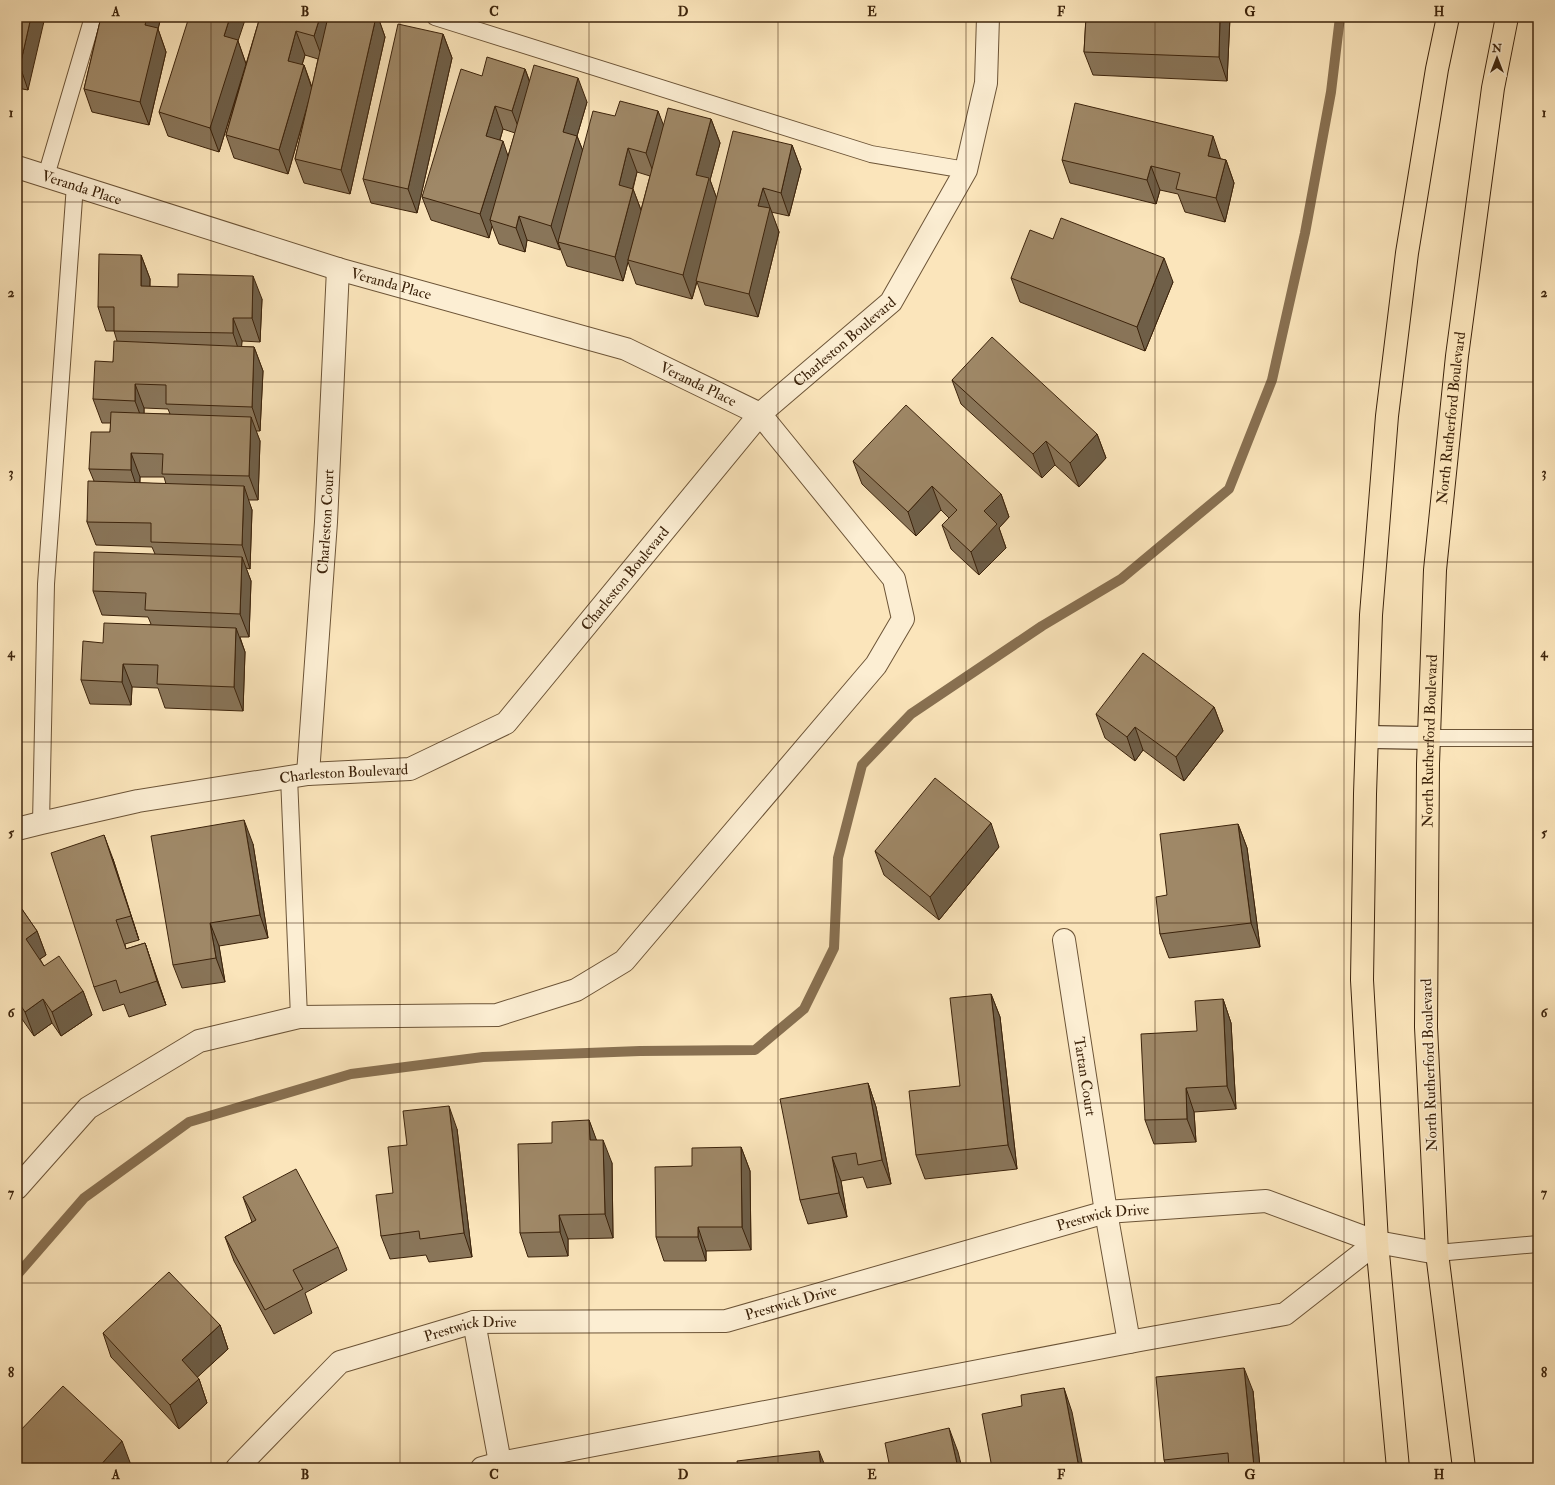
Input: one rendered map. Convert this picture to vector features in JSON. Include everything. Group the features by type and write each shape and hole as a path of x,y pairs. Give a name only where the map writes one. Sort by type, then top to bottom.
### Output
{"main road":[{"path":"1398,1468 1378,1242 1362,980 1371,615 1387,416 1407,253 1437,69 1448,17"},
{"name":"North Rutherford Boulevard","path":"1464,1468 1437,1253 1426,1027 1429,738 1435,570 1457,356 1493,88 1507,17"}],"street":[{"name":"Charleston Boulevard","path":"17,829 41,822 138,802 299,775 410,769 506,722 760,414 891,302 966,170 986,83 988,17"},
{"name":"Veranda Place","path":"17,167 338,269 626,349 760,414"},
{"name":"Charleston Court","path":"299,775 326,522 338,269"},
{"path":"17,1188 88,1108 199,1041 299,1017 497,1015 576,990 624,961 876,665 903,619 894,579 760,414"},
{"path":"1367,737 1429,738"},
{"name":"Tartan Court","path":"1064,940 1106,1212 1129,1342"},
{"name":"Prestwick Drive","path":"237,1468 340,1362 474,1322 726,1321 1106,1212 1266,1201 1378,1242 1437,1253"},
{"path":"474,1322 494,1466 1129,1342 1285,1314 1378,1242"}],"lane":[{"path":"46,176 93,17"},
{"path":"435,17 871,154 966,170"},
{"path":"41,822 46,584 75,185"},
{"path":"1429,738 1538,738"},
{"path":"299,775 299,1017"},
{"path":"1437,1253 1538,1244"}],"building":[{"path":"17,17 31,17 20,66 17,66"},
{"path":"101,17 147,17 145,25 158,28 140,102 84,89"},
{"path":"189,17 230,17 224,36 238,40 210,128 159,112"},
{"path":"260,17 320,17 314,36 296,31 288,61 304,65 279,150 226,135"},
{"path":"328,17 376,17 341,170 295,159"},
{"path":"1086,17 1220,17 1219,57 1084,52"},
{"path":"398,24 443,34 408,189 363,179"},
{"path":"487,57 525,69 512,111 495,106 486,136 503,141 480,214 422,197 461,69 482,76"},
{"path":"534,65 578,78 563,132 577,136 551,226 519,216 516,228 490,220"},
{"path":"620,101 658,111 646,153 628,148 619,185 633,189 615,257 558,242 593,111 615,116"},
{"path":"1075,103 1213,136 1208,156 1226,160 1216,198 1176,189 1180,173 1151,166 1147,180 1062,160"},
{"path":"668,108 711,119 696,175 709,178 683,275 628,260"},
{"path":"733,131 792,145 781,193 763,188 758,206 770,208 749,294 696,281"},
{"path":"1061,218 1164,258 1137,327 1011,278 1030,230 1053,239"},
{"path":"99,254 141,255 141,286 178,287 178,274 253,276 252,318 233,318 233,333 114,331 114,307 98,307"},
{"path":"992,337 1097,434 1070,463 1046,441 1033,454 952,380"},
{"path":"114,341 254,347 252,407 166,404 166,385 135,384 135,401 93,399 95,361 113,362"},
{"path":"906,405 1001,494 984,511 997,524 971,552 942,525 957,510 932,486 908,512 853,461"},
{"path":"111,412 251,417 249,476 162,474 163,454 131,453 131,470 89,469 91,432 110,432"},
{"path":"88,481 244,486 242,545 151,542 151,523 87,522"},
{"path":"94,552 242,557 240,614 145,610 146,593 93,591"},
{"path":"104,623 236,628 234,687 157,684 158,665 123,664 122,682 81,680 83,641 103,643"},
{"path":"1143,653 1214,707 1176,757 1135,727 1127,737 1096,714"},
{"path":"935,778 991,823 930,897 875,851"},
{"path":"244,820 260,915 210,923 216,958 173,965 151,836"},
{"path":"1238,824 1251,923 1160,934 1156,897 1167,895 1160,834"},
{"path":"104,835 131,916 116,920 126,949 145,943 157,981 120,993 116,980 94,987 51,853"},
{"path":"17,902 37,931 26,939 44,966 59,956 83,991 52,1012 43,999 25,1012 17,1000"},
{"path":"991,994 1008,1145 916,1155 909,1091 960,1086 950,998"},
{"path":"1223,999 1227,1086 1186,1088 1187,1119 1145,1120 1141,1034 1197,1031 1195,1001"},
{"path":"868,1083 882,1160 858,1165 856,1153 832,1157 839,1193 800,1200 780,1099"},
{"path":"449,1106 464,1233 420,1239 419,1231 381,1236 376,1195 393,1193 388,1147 407,1145 403,1111"},
{"path":"589,1120 590,1140 603,1140 605,1214 559,1215 560,1232 520,1233 518,1144 552,1143 552,1122"},
{"path":"741,1147 742,1227 698,1227 698,1237 656,1237 655,1167 692,1166 692,1148"},
{"path":"296,1169 338,1247 293,1270 303,1289 265,1310 225,1237 256,1220 243,1197"},
{"path":"169,1272 220,1325 182,1360 199,1379 170,1405 103,1333"},
{"path":"1244,1368 1254,1467 1229,1468 1228,1453 1164,1460 1156,1377"},
{"path":"63,1386 122,1441 98,1468 27,1468 17,1459 17,1434"},
{"path":"1064,1388 1079,1468 992,1468 982,1414 1022,1406 1021,1395"},
{"path":"949,1428 958,1468 890,1468 885,1443"},
{"path":"819,1451 821,1468 738,1468 737,1461"}],"waterway":[{"path":"17,1275 84,1198 189,1122 351,1074 483,1057 640,1051 755,1050 804,1009 834,948 838,858 862,765 911,714 1042,626 1121,579 1229,489 1272,380 1305,233 1331,92 1340,17"}]}
